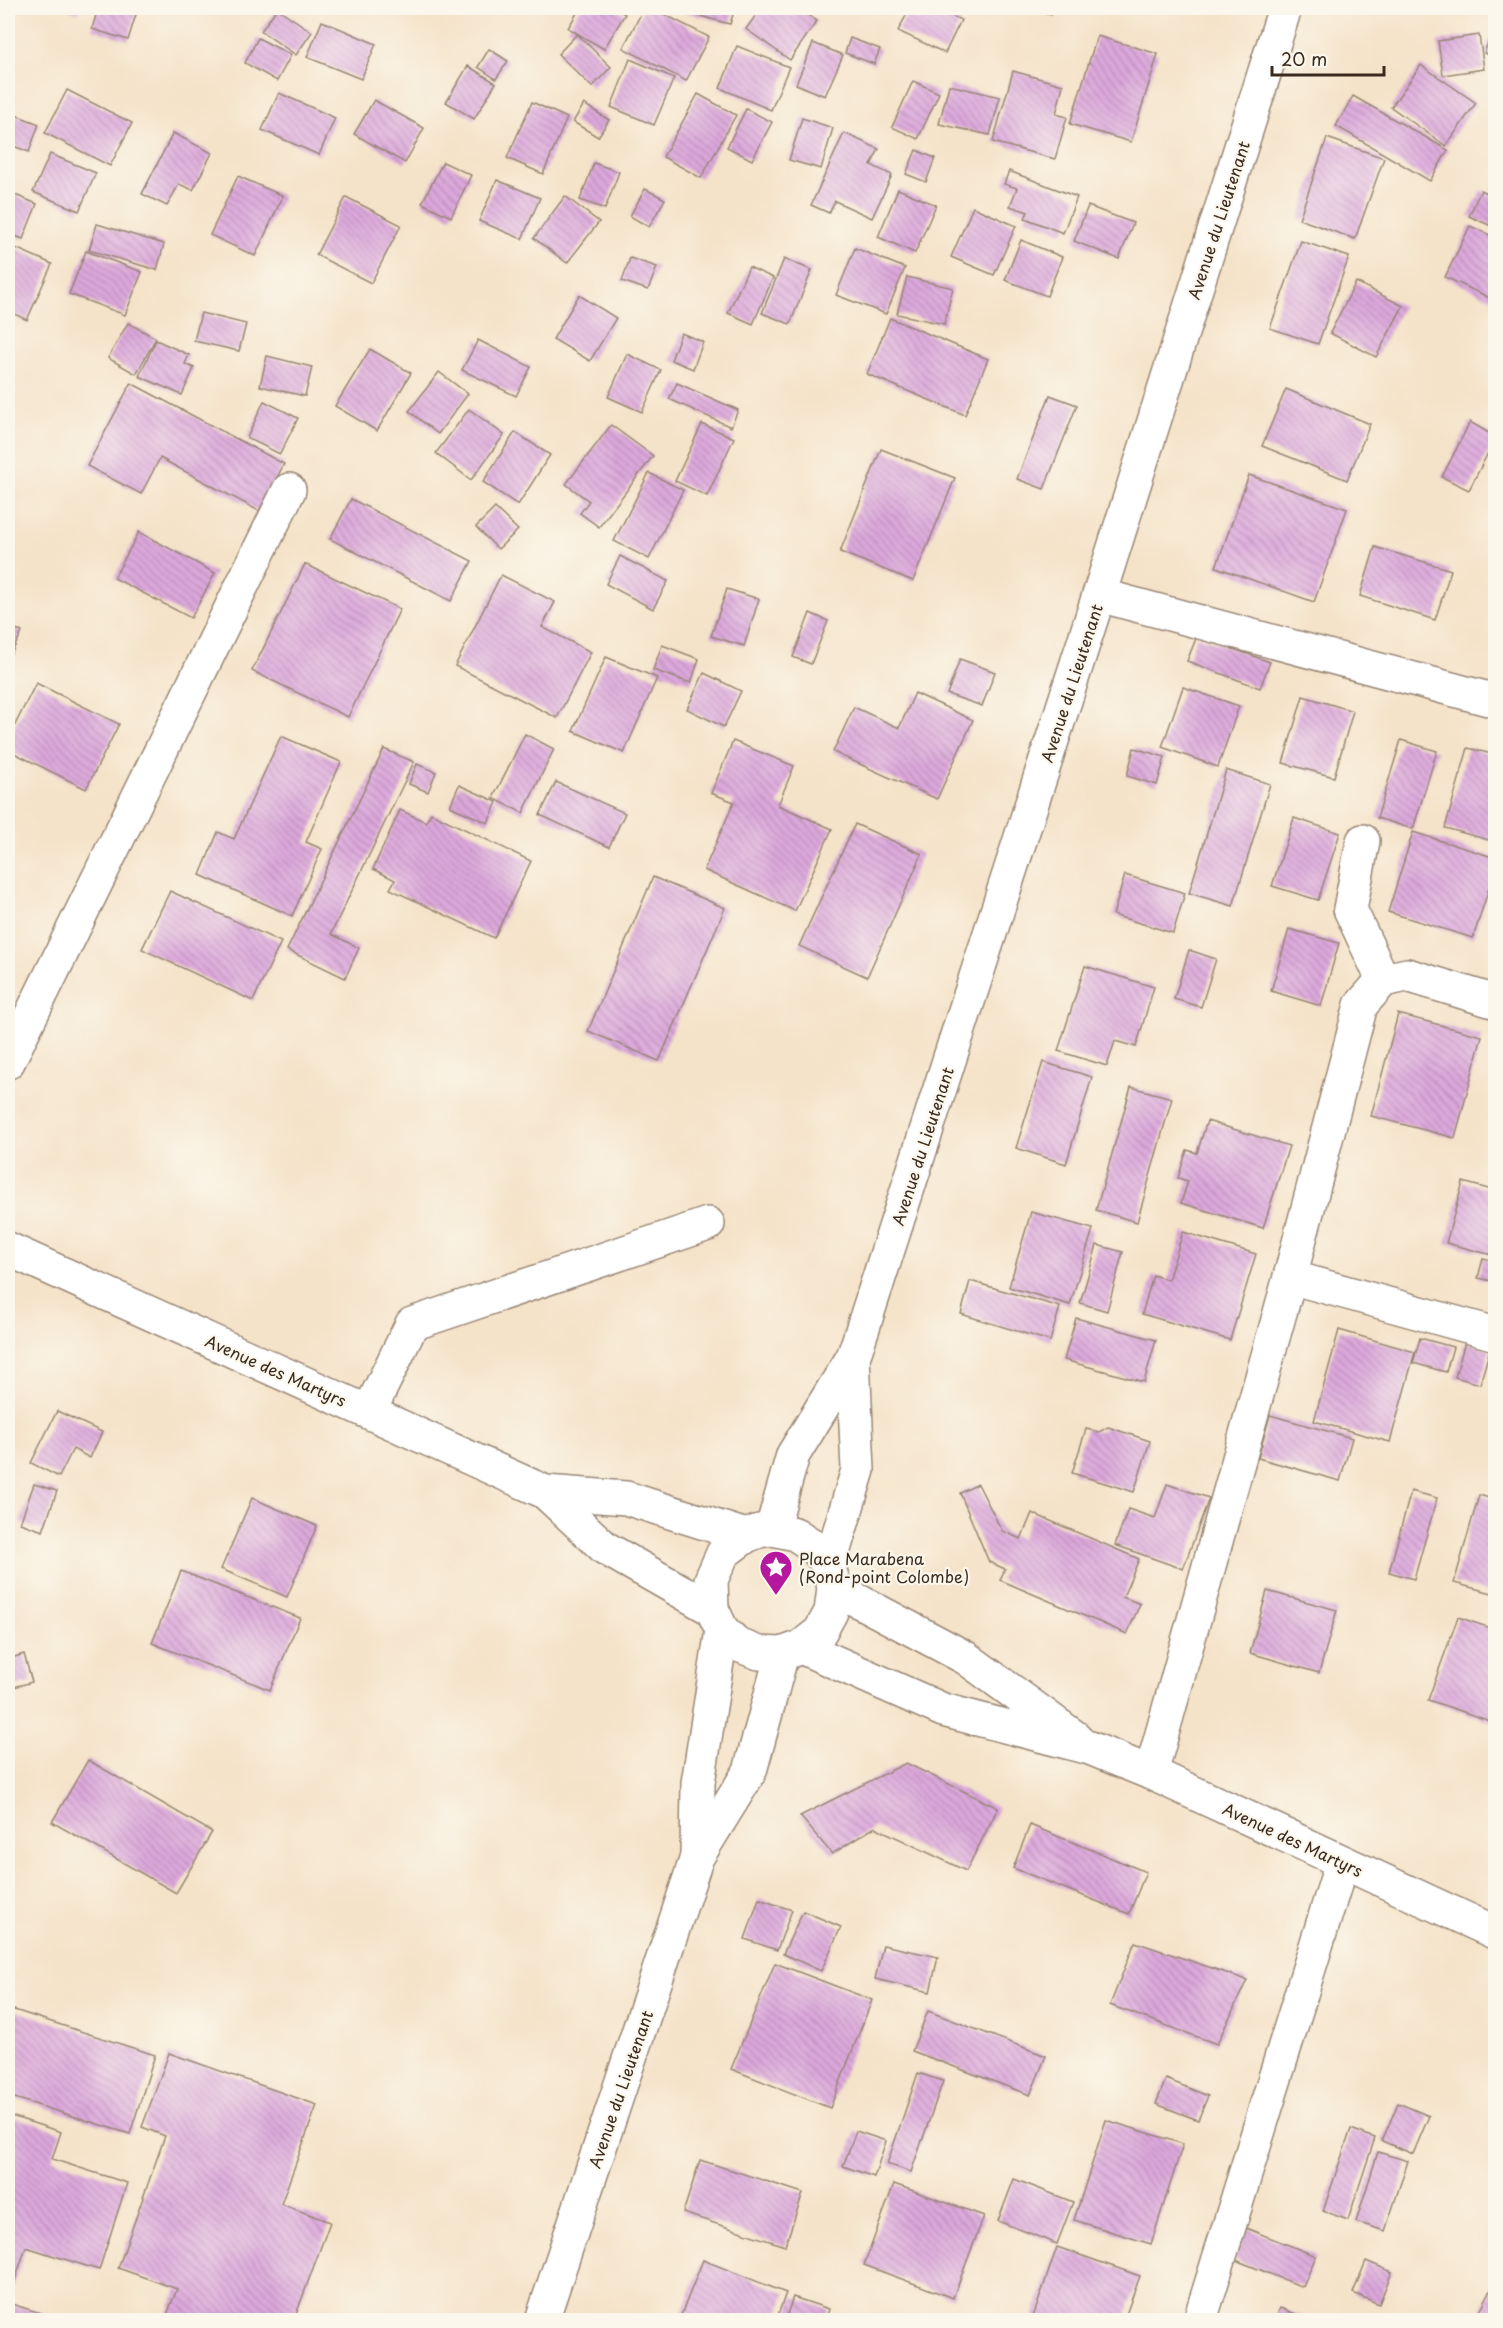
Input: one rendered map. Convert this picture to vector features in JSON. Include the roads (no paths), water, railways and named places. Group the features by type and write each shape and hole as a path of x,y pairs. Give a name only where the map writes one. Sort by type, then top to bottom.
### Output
{"main road":[{"name":"Avenue du Lieutenant","path":"759,1532 793,1455 853,1357 1099,595 1285,8"},
{"path":"8,1062 289,490"},
{"path":"1099,595 1493,693"},
{"path":"1363,842 1350,909 1383,980"},
{"path":"1151,1773 1290,1277 1361,1005 1383,980 1407,975 1496,1002"},
{"path":"369,1412 412,1324 708,1224"},
{"name":"Avenue des Martyrs","path":"8,1249 545,1492 605,1548 717,1620"},
{"path":"1290,1277 1496,1334"},
{"name":"Avenue du Lieutenant","path":"832,1577 858,1470 853,1357"},
{"name":"Avenue des Martyrs","path":"545,1492 626,1498 759,1532"},
{"path":"759,1532 795,1534 805,1540 815,1547 832,1577 831,1612 820,1632 791,1651 759,1653 738,1645 717,1620 711,1580 723,1553 759,1532"},
{"name":"Avenue des Martyrs","path":"832,1577 966,1658 1090,1748"},
{"name":"Avenue du Lieutenant","path":"698,1857 698,1783 717,1620"},
{"name":"Avenue du Lieutenant","path":"543,2320 698,1857 750,1771 791,1651"},
{"name":"Avenue des Martyrs","path":"791,1651 943,1710 1090,1748 1151,1773 1342,1862 1494,1925"},
{"path":"1200,2320 1342,1862"}],"place":[{"name":"Place Marabena (Rond-point Colombe)","path":"776,1596"}]}
